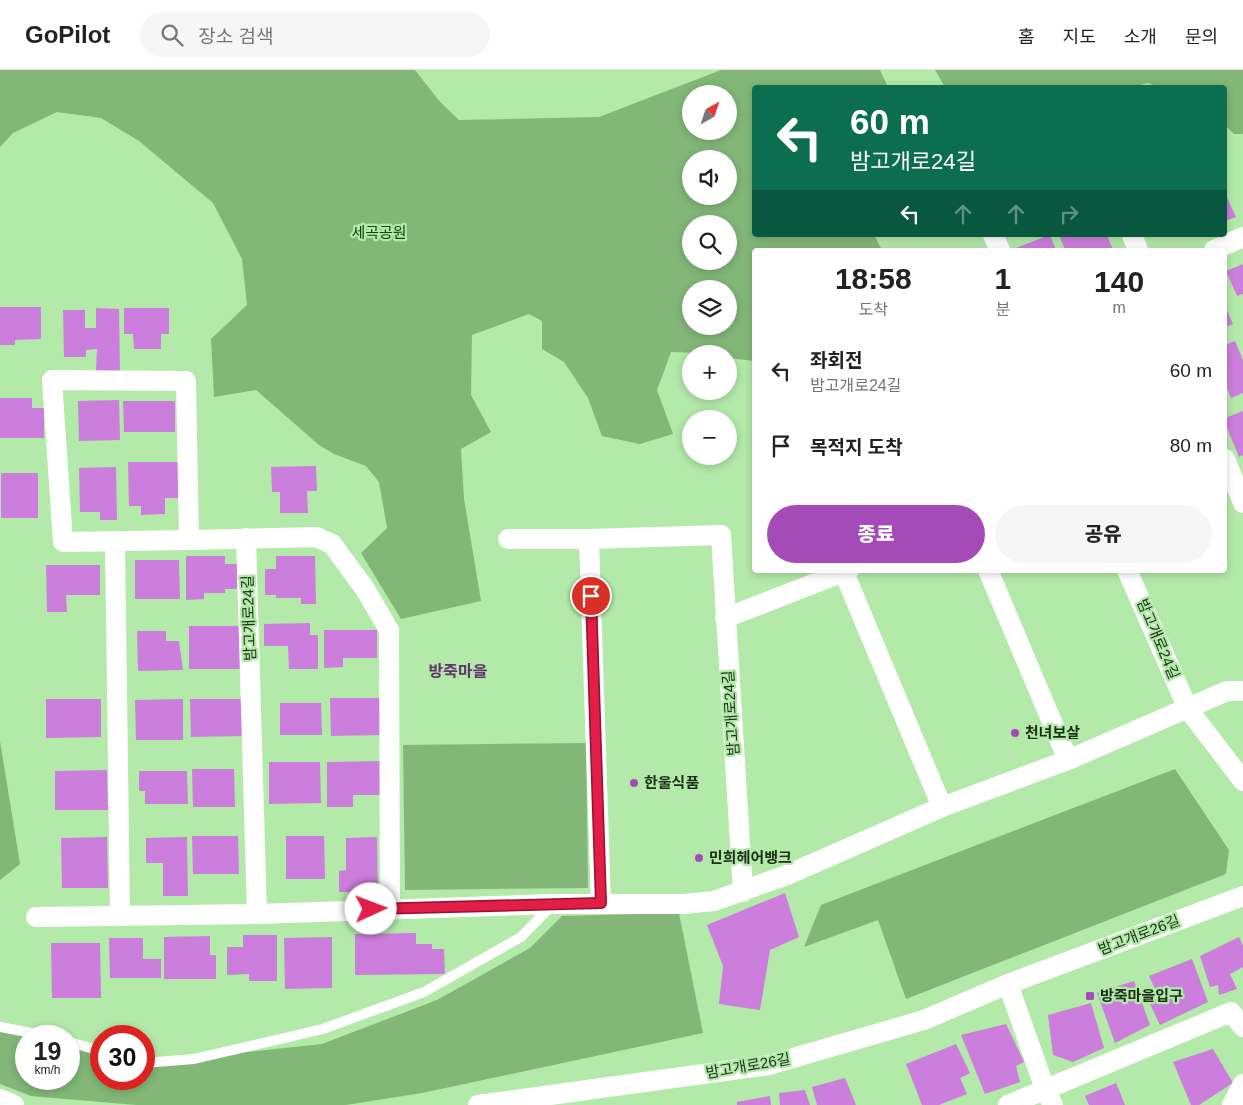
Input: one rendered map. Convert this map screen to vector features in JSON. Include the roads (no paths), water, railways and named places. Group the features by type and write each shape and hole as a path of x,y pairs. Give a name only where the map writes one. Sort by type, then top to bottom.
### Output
{"street":[{"path":"1218,248 1243,237"},
{"path":"189,540 186,381 52,380 63,542 189,540 316,537 332,544 365,589 390,630 390,908"},
{"path":"1227,464 1243,503"},
{"name":"밤고개로24길","path":"589,539 721,535 743,892"},
{"name":"밤고개로24길","path":"246,538 257,914"},
{"path":"508,539 589,539 601,903"},
{"path":"115,541 120,916"},
{"path":"725,618 840,573"},
{"path":"846,573 942,807"},
{"path":"989,573 1068,760"},
{"name":"밤고개로24길","path":"1128,573 1188,708 1243,781"},
{"path":"36,918 257,914 390,908 554,904 684,904 714,901 743,892 942,807 1068,760 1227,691 1243,691"},
{"name":"밤고개로26길","path":"478,1105 769,1065 924,1020 1008,984 1243,896"},
{"path":"1008,984 1049,1097"},
{"path":"1008,1105 1049,1097 1231,1012 1243,1027"},
{"path":"1232,1105 1243,1084"},
{"path":"0,1099 14,1105"}],"lane":[{"path":"155,1062 194,1059 323,1029 424,992 521,937 554,904"},
{"path":"0,1027 15,1030"}],"place":[{"name":"천녀보살","path":"1015,733"},
{"name":"한울식품","path":"634,783"},
{"name":"민희헤어뱅크","path":"699,858"},
{"name":"방죽마을입구","path":"1090,996"}],"district":[{"name":"방죽마을","path":"458,671"}],"park label":[{"name":"세곡공원","path":"379,233"}]}
